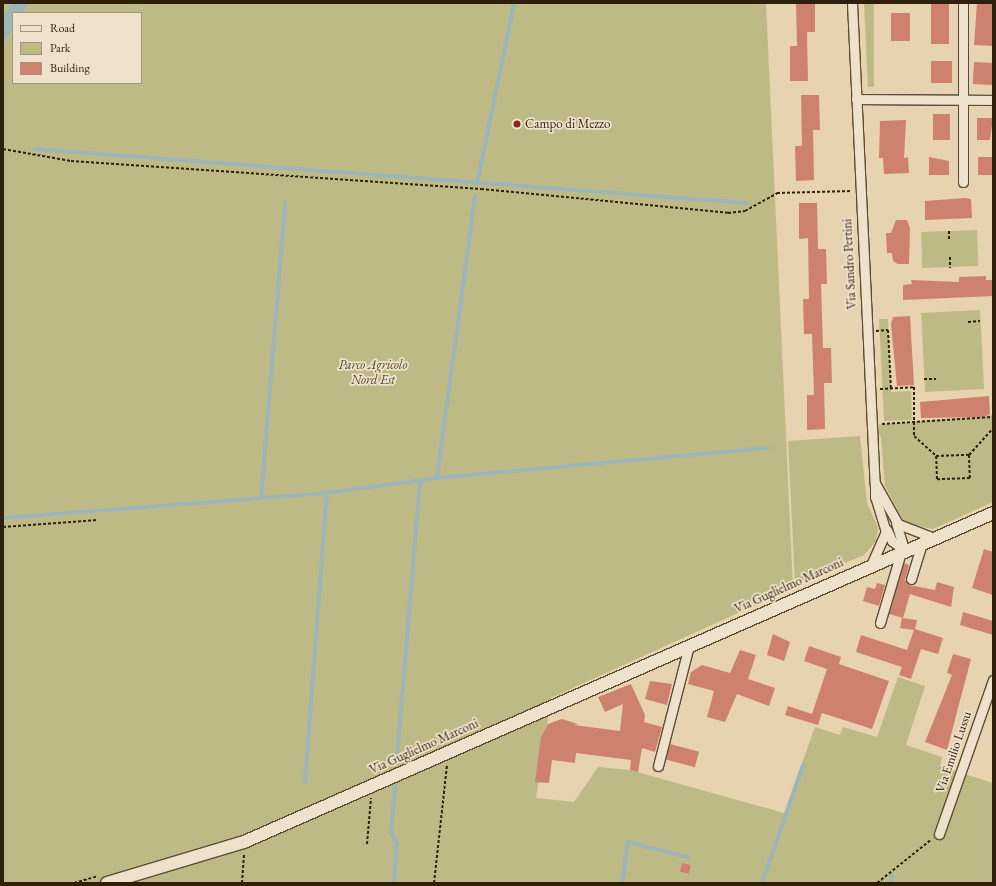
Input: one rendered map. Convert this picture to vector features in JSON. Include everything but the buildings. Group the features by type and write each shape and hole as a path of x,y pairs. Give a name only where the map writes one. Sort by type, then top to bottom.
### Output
{"street":[{"name":"Via Sandro Pertini","path":"852,3 859,190 868,332 875,483 902,535 903,551"},
{"path":"963,3 963,182"},
{"path":"856,99 993,100"},
{"path":"875,483 875,497 890,539 903,551 880,623"},
{"name":"Via Guglielmo Marconi","path":"106,883 244,842 871,565 993,513"},
{"name":"Via Sandro Pertini","path":"893,518 908,531 935,538"},
{"path":"871,565 884,543 885,524"},
{"path":"911,579 922,543"},
{"path":"658,766 689,645"},
{"name":"Via Emilio Lussu","path":"939,834 993,680"}],"path":[{"path":"3,149 71,161 481,189 728,213 745,211 776,193 859,190"},
{"path":"949,231 949,241"},
{"path":"950,257 950,268"},
{"path":"968,322 980,321"},
{"path":"868,332 888,330 891,389"},
{"path":"924,379 936,379"},
{"path":"870,390 914,387 914,436 936,456 970,455"},
{"path":"872,435 880,434 879,424 993,417"},
{"path":"936,456 937,479 970,478 970,455 993,428"},
{"path":"3,527 98,520"},
{"path":"434,883 448,751"},
{"path":"367,844 373,786"},
{"path":"877,883 903,858 939,834"},
{"path":"242,883 244,842"}],"green space":[{"name":"Parco Agricolo Nord Est","path":"3,3 766,3 793,588 551,698 536,798 574,802 598,767 630,770 784,813 815,727 840,735 843,727 877,737 898,677 925,686 906,745 942,757 940,766 993,783 993,883 3,883"},
{"path":"864,3 874,3 874,87 868,87"},
{"path":"977,230 978,266 922,268 921,232"},
{"path":"980,310 984,389 925,392 921,313"},
{"path":"879,319 888,319 891,392 911,391 912,420 884,421"},
{"path":"993,415 993,502 933,529 905,524 885,486 881,437 874,425"},
{"path":"860,436 867,503 878,527 876,541 864,555 795,584 788,441"}],"water":[{"path":"12,3 29,3 23,12 12,12 12,29 3,44 3,17"}],"waterway":[{"path":"477,184 514,3"},
{"path":"35,149 747,203"},
{"path":"437,478 475,197"},
{"path":"261,498 285,203"},
{"path":"3,518 327,493 437,478 768,448"},
{"path":"397,757 420,482"},
{"path":"305,783 327,493"},
{"path":"762,883 803,766"},
{"path":"394,883 397,844 391,833 395,785"},
{"path":"622,883 628,842 688,857"},
{"path":"891,883 892,876"}],"place":[{"name":"Campo di Mezzo","path":"517,124"}]}
